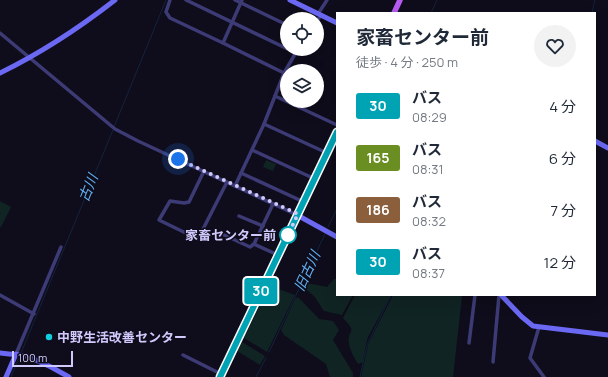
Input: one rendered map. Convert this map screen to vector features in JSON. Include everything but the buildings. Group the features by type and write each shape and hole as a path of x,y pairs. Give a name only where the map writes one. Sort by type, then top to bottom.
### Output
{"main road":[{"path":"394,12 400,0"},
{"path":"220,375 336,134"}],"street":[{"path":"0,73 71,32 115,0"},
{"path":"170,0 166,12 170,18 280,71"},
{"path":"186,0 280,46"},
{"path":"235,0 242,1 280,21"},
{"path":"290,0 315,12"},
{"path":"320,12 327,0"},
{"path":"224,44 242,1"},
{"path":"324,16 336,22"},
{"path":"0,33 114,127 138,141 273,204 298,214 336,235"},
{"path":"235,186 264,124 280,83"},
{"path":"275,96 336,125"},
{"path":"264,124 327,153"},
{"path":"596,142 608,148"},
{"path":"252,150 314,179"},
{"path":"204,171 189,202 184,203 170,201 159,220 198,239 227,182"},
{"path":"241,173 304,202"},
{"path":"254,244 273,204"},
{"path":"239,216 263,226"},
{"path":"224,236 250,246 254,244 278,255"},
{"path":"6,377 34,314 52,266 61,247"},
{"path":"0,295 34,314"},
{"path":"469,343 475,296"},
{"path":"493,362 500,296"},
{"path":"501,296 533,326 608,335"},
{"path":"539,327 530,358 544,377"},
{"path":"0,353 23,355 40,361 69,377"},
{"path":"183,355 220,375"}],"green space":[{"path":"266,160 276,164 273,171 263,167"},
{"path":"0,201 11,207 1,227 0,227"},
{"path":"334,279 336,279 336,296 352,296 342,315 324,311 314,296 303,287 307,283 327,287"},
{"path":"281,290 295,295 267,352 244,338 267,291"},
{"path":"354,296 390,296 368,337 363,362 358,364 352,354 350,346 349,335 351,329 343,318"},
{"path":"392,296 462,296 453,377 361,377 368,345"},
{"path":"298,297 319,319 333,321 339,330 333,340 353,373 353,377 330,377 326,364 284,335 281,330 295,299"},
{"path":"242,342 265,356 260,365 237,351"}],"waterway":[{"name":"古川","path":"114,127 166,0"},
{"name":"旧古川","path":"431,12 437,0"},
{"path":"592,12 595,0"},
{"name":"古川","path":"21,353 113,130"},
{"name":"旧古川","path":"328,227 336,211"},
{"name":"旧古川","path":"269,352 325,234"},
{"path":"360,377 367,345 391,296"},
{"name":"古川","path":"11,377 19,358"},
{"name":"旧古川","path":"256,377 266,358"}],"bus line":[{"name":"30","path":"220,377 336,134"}],"place":[{"name":"家畜センター前","path":"288,235"},
{"name":"中野生活改善センター","path":"49,337"}],"route":[{"path":"178,159 290,212 298,214 288,235"}]}
